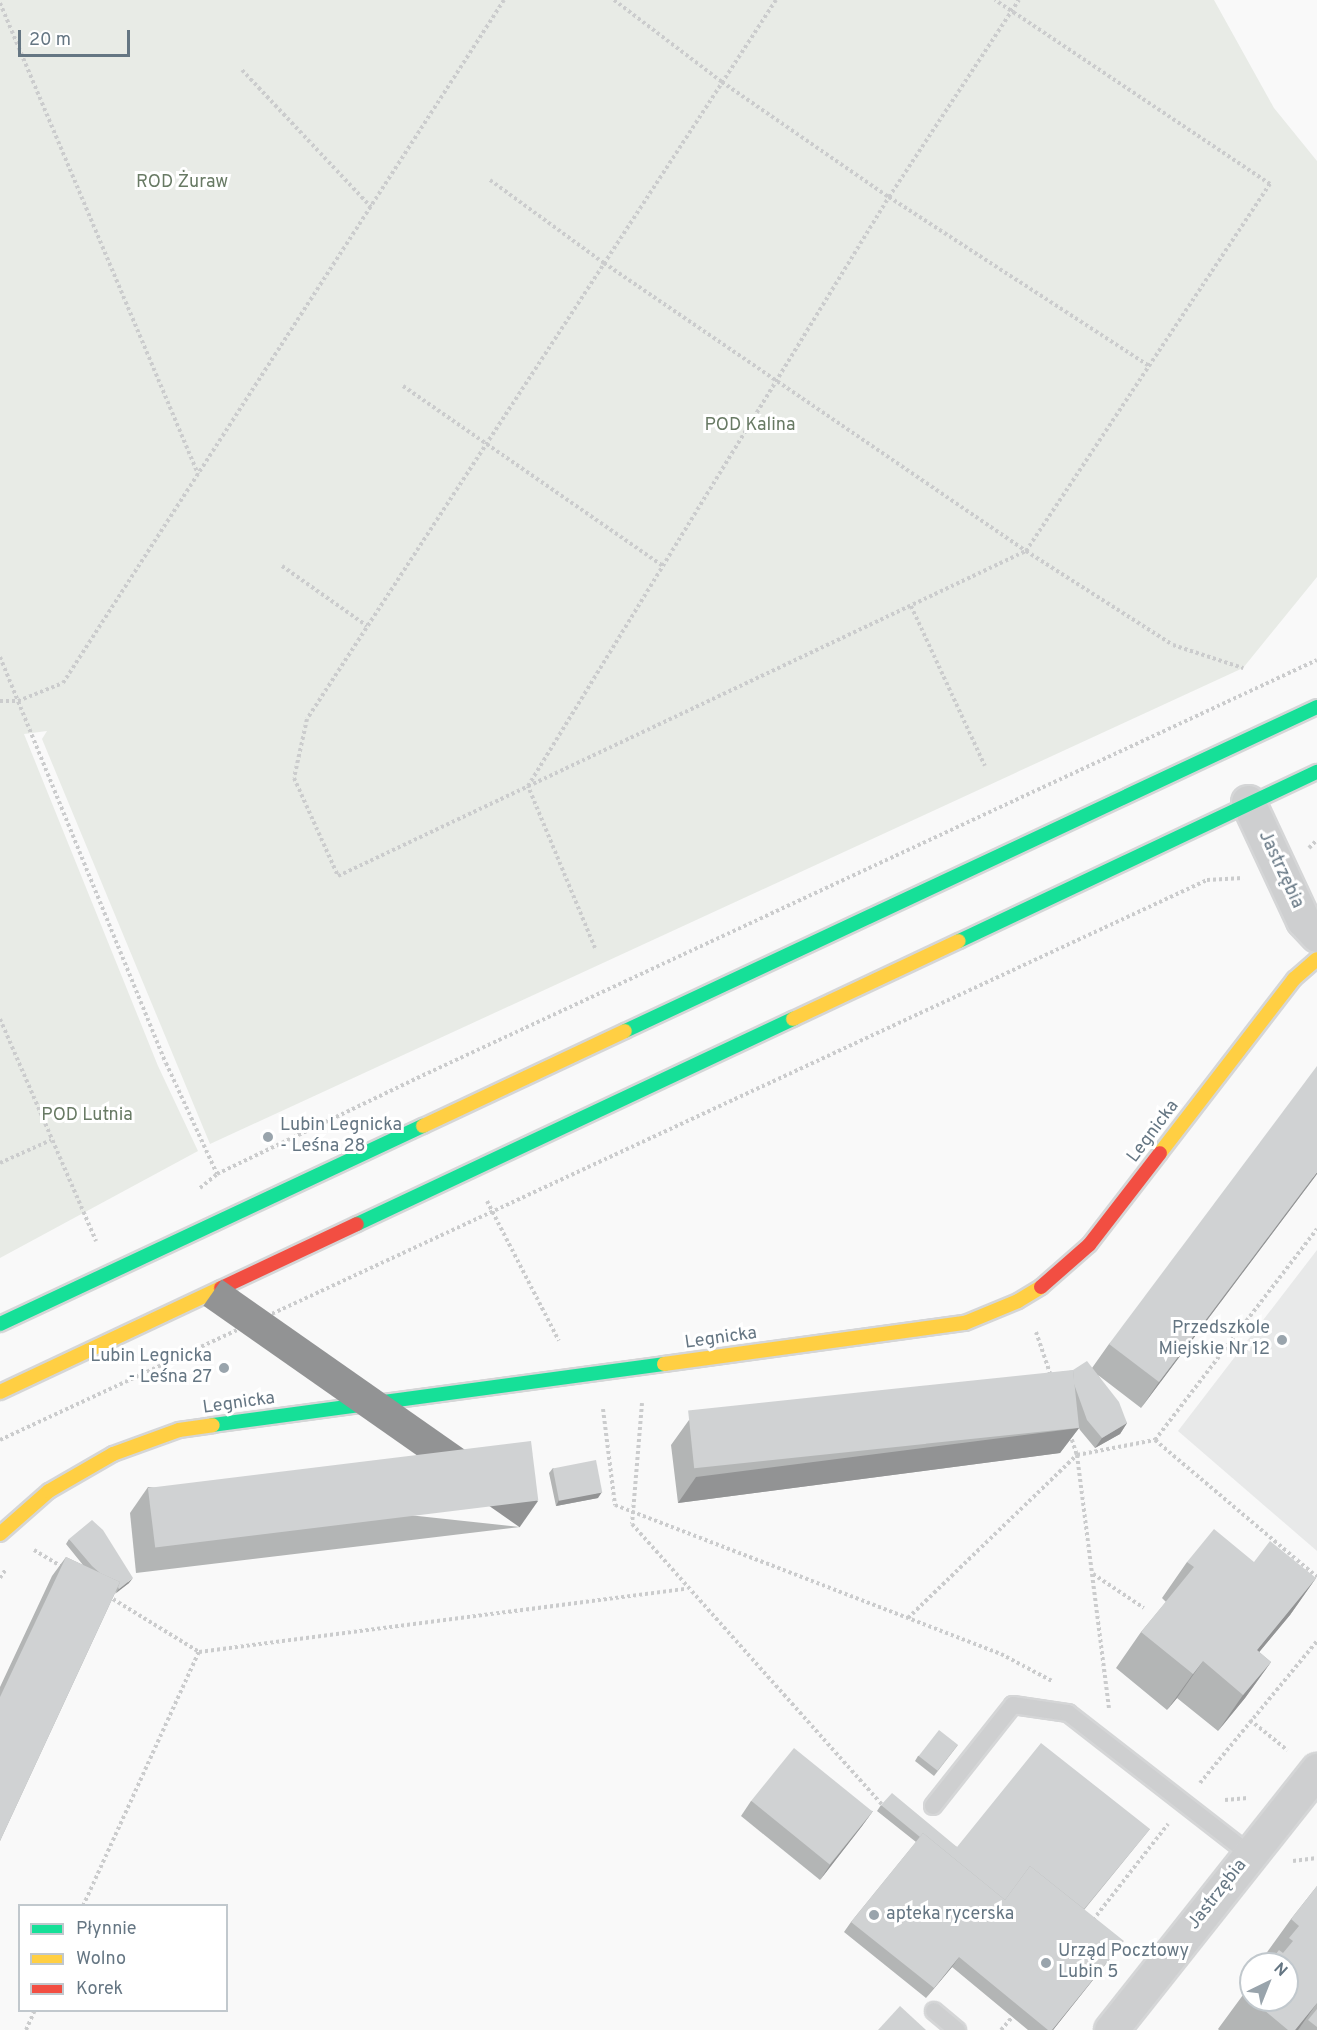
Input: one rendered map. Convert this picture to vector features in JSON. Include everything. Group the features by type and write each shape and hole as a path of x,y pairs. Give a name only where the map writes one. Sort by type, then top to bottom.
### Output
{"main road":[{"path":"0,1324 1317,707"},
{"path":"0,1392 1248,802 1317,772"},
{"name":"Legnicka","path":"0,1534 49,1491 113,1454 179,1430 965,1323 1018,1301 1056,1277 1089,1245 1294,979 1317,959"}],"street":[{"name":"Jastrzębia","path":"1248,802 1304,920 1317,935"},
{"name":"Jastrzębia","path":"1111,2030 1307,1778"}],"lane":[{"path":"933,1806 1013,1705 1068,1713 1249,1854"},
{"path":"934,2011 957,2030"}],"path":[{"path":"0,701 18,701 63,683 504,0"},
{"path":"614,0 722,82 889,197 1149,366"},
{"path":"776,0 307,719 294,778 338,876 1026,551 1270,184 995,0"},
{"path":"528,786 889,197 1019,0"},
{"path":"0,3 198,474"},
{"path":"242,70 371,207"},
{"path":"490,180 604,263 1026,551 1173,645 1243,668"},
{"path":"403,386 663,566"},
{"path":"282,566 367,626"},
{"path":"910,606 986,766"},
{"path":"0,657 166,1063 217,1174"},
{"path":"193,1194 217,1174 428,1073 1317,660"},
{"path":"528,786 595,948"},
{"path":"0,1440 1207,880 1246,878 1278,867 1303,854 1317,840"},
{"path":"0,1019 101,1250"},
{"path":"428,1073 447,1114"},
{"path":"0,1163 51,1140"},
{"path":"472,1168 561,1346 566,1379"},
{"path":"908,1618 1077,1455 1155,1440 1317,1229"},
{"path":"1034,1325 1052,1379"},
{"path":"642,1396 632,1524 687,1589 882,1805"},
{"path":"602,1400 615,1505 1001,1654 1062,1686"},
{"path":"1066,1423 1077,1455 1111,1720"},
{"path":"1155,1440 1317,1577"},
{"path":"24,1543 72,1574"},
{"path":"1092,1574 1144,1608"},
{"path":"101,1592 199,1652 687,1589"},
{"path":"83,1904 199,1652"},
{"path":"1250,1720 1307,1778"},
{"path":"1215,1796 1225,1800 1258,1798"},
{"path":"26,2030 34,2012"},
{"path":"1002,2030 1013,2016"}],"shaded area":[{"name":"Przedszkole Miejskie Nr 12","path":"1317,1250 1317,1551 1178,1431"}],"green space":[{"name":"POD Kalina","path":"0,0 1214,0 1274,108 1317,161 1317,577 1243,668 210,1144 42,739 47,731 24,734 158,1066 198,1151 0,1258"}],"building":[{"path":"1317,1066 1317,1172 1159,1382 1109,1344"},
{"path":"1087,1361 1119,1402 1127,1423 1102,1438 1087,1420 1074,1384 1073,1370"},
{"path":"1073,1370 1079,1428 694,1468 688,1410"},
{"path":"531,1441 538,1501 155,1548 148,1488"},
{"path":"596,1460 602,1492 559,1501 553,1468"},
{"path":"92,1520 103,1530 133,1578 119,1589 120,1582 100,1573 69,1539"},
{"path":"1214,1529 1254,1562 1270,1541 1316,1578 1257,1650 1271,1662 1243,1695 1203,1661 1193,1674 1141,1632 1194,1567 1187,1562"},
{"path":"66,1557 120,1582 0,1841 0,1697"},
{"path":"939,1730 958,1745 938,1771 919,1756"},
{"path":"1041,1743 1150,1829 1084,1909 1030,1866 1005,1900 923,1833 920,1837 881,1805 892,1793 957,1847"},
{"path":"794,1748 872,1812 830,1864 751,1801"},
{"path":"923,1833 1005,1900 1030,1866 1124,1941 1052,2030 1048,2030 959,1957 934,1988 851,1922"},
{"path":"1317,1886 1317,2003 1295,2030 1288,2030 1266,2012 1299,2012 1299,1952 1284,1952 1293,1941 1289,1938 1299,1926 1291,1919"},
{"path":"900,2006 926,2030 878,2030"},
{"path":"1317,2009 1317,2027 1308,2020"}],"traffic: fast":[{"path":"625,1031 1317,707"},
{"path":"959,941 1317,772"},
{"path":"357,1224 793,1019"},
{"path":"0,1324 423,1126"},
{"path":"213,1425 664,1364"}],"traffic: slow":[{"path":"793,1019 959,941"},
{"path":"1160,1153 1294,979 1317,959"},
{"path":"423,1126 625,1031"},
{"path":"664,1364 965,1323 1018,1301 1041,1287"},
{"path":"0,1392 221,1288"},
{"path":"0,1534 49,1491 113,1454 179,1430 213,1425"}],"traffic: jam":[{"path":"1041,1287 1089,1245 1160,1153"},
{"path":"221,1288 357,1224"}],"place":[{"name":"Lubin Legnicka - Leśna 28","path":"268,1137"},
{"name":"Przedszkole Miejskie Nr 12","path":"1282,1340"},
{"name":"Lubin Legnicka - Leśna 27","path":"224,1368"},
{"name":"apteka rycerska","path":"874,1915"},
{"name":"Urząd Pocztowy Lubin 5","path":"1046,1963"}],"park label":[{"name":"ROD Żuraw","path":"182,183"},
{"name":"POD Lutnia","path":"87,1116"}]}
